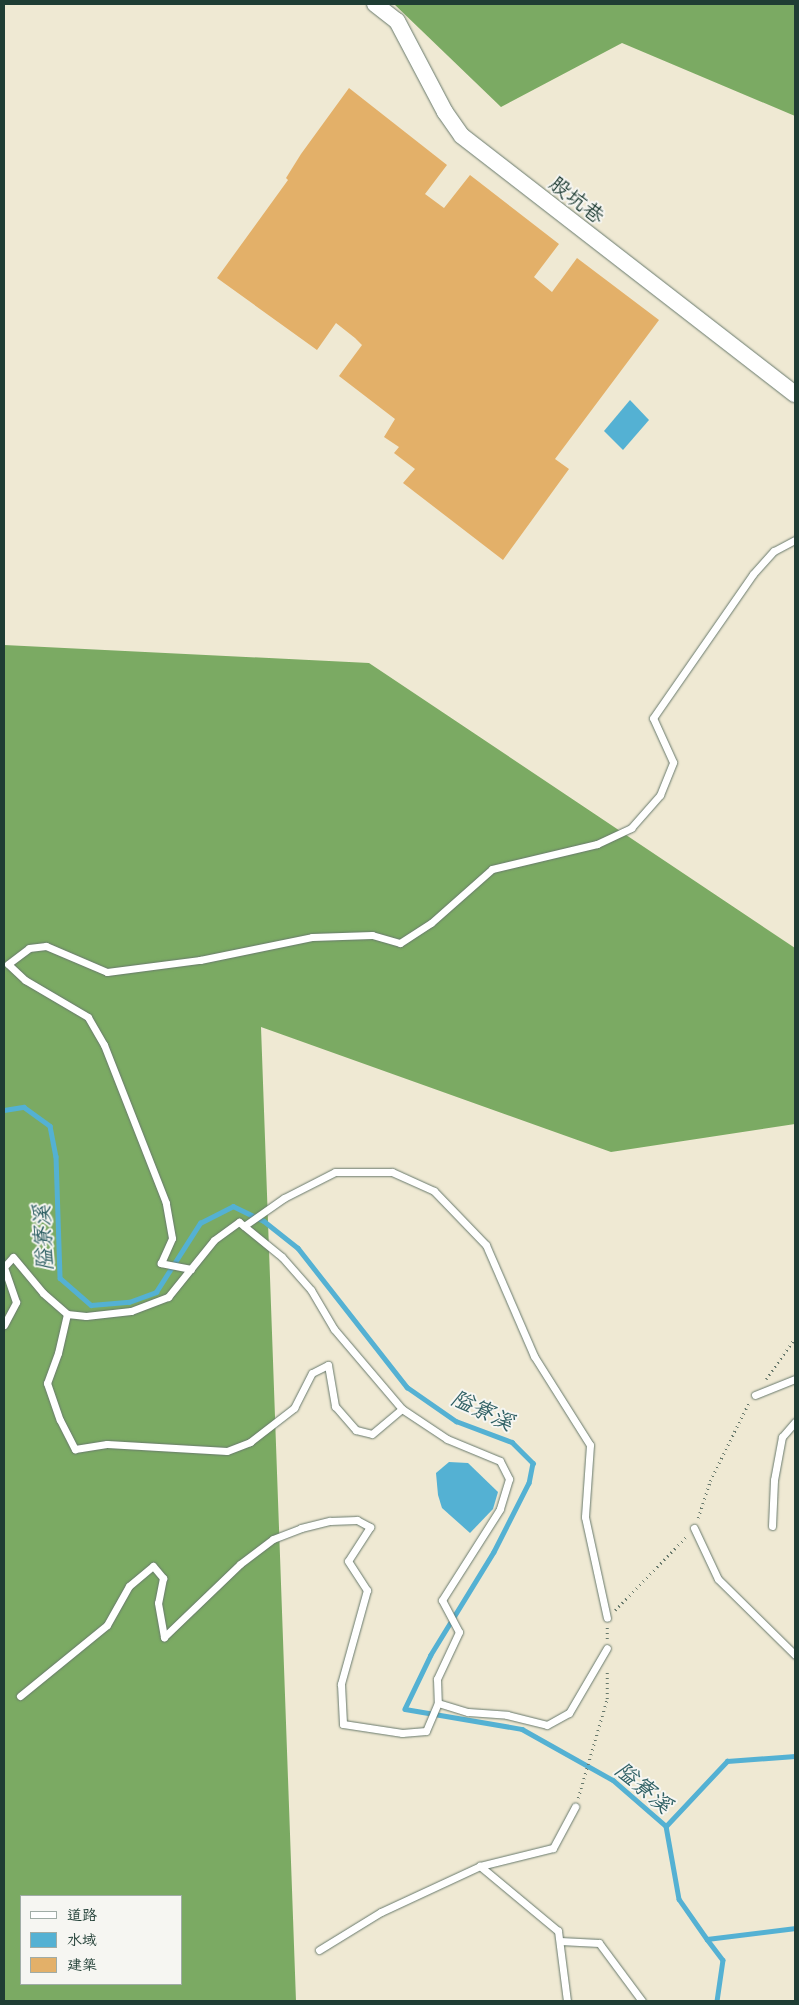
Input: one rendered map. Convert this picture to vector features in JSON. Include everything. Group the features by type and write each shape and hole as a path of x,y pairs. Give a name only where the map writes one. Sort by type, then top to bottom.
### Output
{"street":[{"name":"股坑巷","path":"375,4 397,21 445,112 462,136 795,394"}],"lane":[{"path":"191,1269 161,1263 172,1238 166,1204 104,1045 88,1017 25,980 8,964 29,948 46,946 107,972 200,960 312,937 372,935 400,943 431,923 492,869 597,844 631,828 660,795 673,762 653,718 752,574 774,552 795,540"},
{"path":"244,1226 284,1198 335,1172 392,1172 434,1191 486,1245 534,1356 590,1445 585,1517 607,1618"},
{"path":"4,1325 16,1302 4,1267 14,1257 44,1293 67,1314 86,1316 131,1311 168,1297 214,1240 239,1222 282,1257 312,1290 334,1329 402,1409 447,1439 500,1461 509,1479 497,1515 442,1600 459,1632 437,1679 438,1704 426,1732 402,1733 343,1724 341,1684 367,1590 348,1561 370,1527 357,1520 330,1521 301,1528 273,1539 240,1564 164,1637 158,1603 163,1578 153,1566 129,1586 107,1624 20,1696"},
{"path":"67,1314 58,1353 47,1383 60,1420 75,1449 107,1444 227,1450 250,1442 294,1408 312,1373 328,1365 335,1406 356,1430 372,1434 402,1409"},
{"path":"754,1395 795,1379"},
{"path":"772,1526 774,1480 782,1437 795,1422"},
{"path":"694,1528 718,1579 795,1655"},
{"path":"438,1704 468,1712 507,1715 547,1725 569,1713 607,1648"},
{"path":"319,1950 381,1912 480,1866 553,1848 575,1807"},
{"path":"480,1866 558,1931 567,2001"},
{"path":"560,1941 600,1942 642,2001"}],"path":[{"path":"575,1807 602,1713"}],"green space":[{"path":"394,4 795,4 795,116 622,43 501,107"},
{"path":"4,645 369,663 795,948 795,1124 611,1152 261,1027 296,2001 4,2001"}],"water":[{"path":"630,400 649,420 623,450 604,431"},
{"path":"449,1462 468,1463 498,1492 493,1509 470,1533 442,1508 438,1495 436,1473"}],"building":[{"path":"349,88 447,165 425,194 444,208 470,175 559,244 534,277 552,292 577,258 659,320 555,459 569,469 503,560 403,483 415,469 394,453 399,447 384,437 395,419 339,376 362,345 355,338 336,323 317,350 217,278 288,180 286,178 301,154"}],"waterway":[{"name":"隘寮溪","path":"4,1110 24,1107 50,1126 56,1156 60,1278 91,1305 129,1302 156,1292 200,1223 233,1206 264,1221 298,1248 407,1387 456,1421 512,1442 533,1463 529,1483 494,1552 431,1655 405,1709 522,1729 613,1780 666,1826 679,1899 707,1939 795,1928"},
{"path":"666,1826 727,1761 795,1756"},
{"path":"707,1939 723,1960 717,2001"}]}
